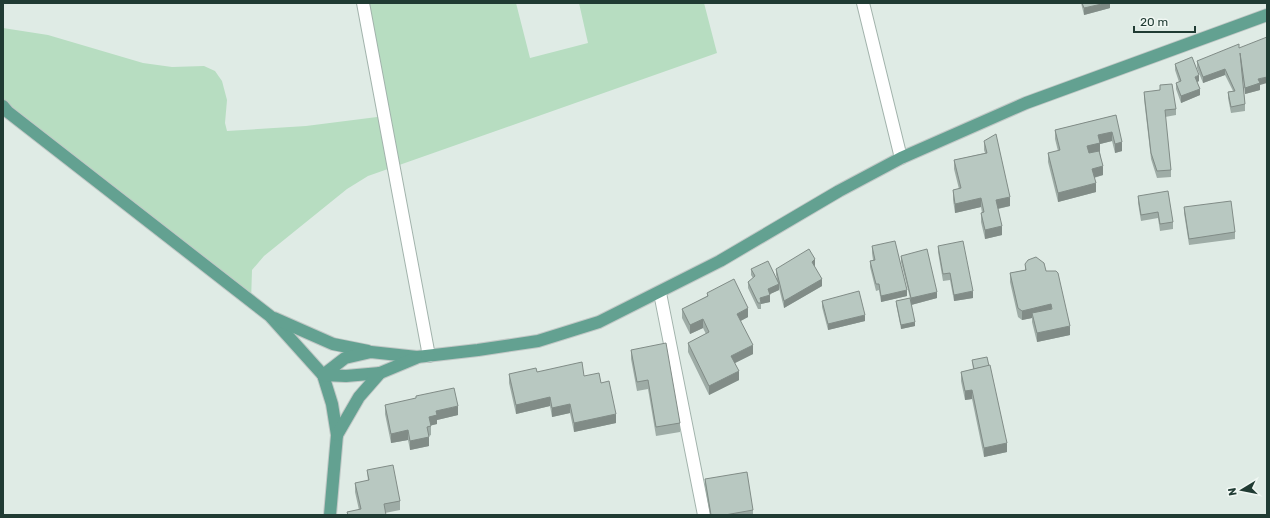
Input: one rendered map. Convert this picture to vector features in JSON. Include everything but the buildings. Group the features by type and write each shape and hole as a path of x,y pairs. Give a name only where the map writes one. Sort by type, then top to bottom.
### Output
{"main road":[{"path":"270,316 333,344 371,352 423,357 538,341 599,322 660,293 720,261 839,191 901,158 1026,103 1267,15"},
{"path":"3,106 14,117 270,316 323,375 332,404 337,435 330,515"},
{"path":"323,375 345,358 371,352"},
{"path":"323,375 346,376 380,374 423,357"},
{"path":"337,435 359,397 380,374"}],"street":[{"path":"363,3 423,357"},
{"path":"863,3 901,158"},
{"path":"660,293 704,515"}],"green space":[{"path":"363,3 516,3 530,58 588,43 579,3 704,3 717,53 368,176 347,189 264,256 252,270 251,302 3,106 3,28 48,35 143,63 172,67 204,66 215,71 222,81 227,100 225,123 227,131 306,126 385,116"}]}
